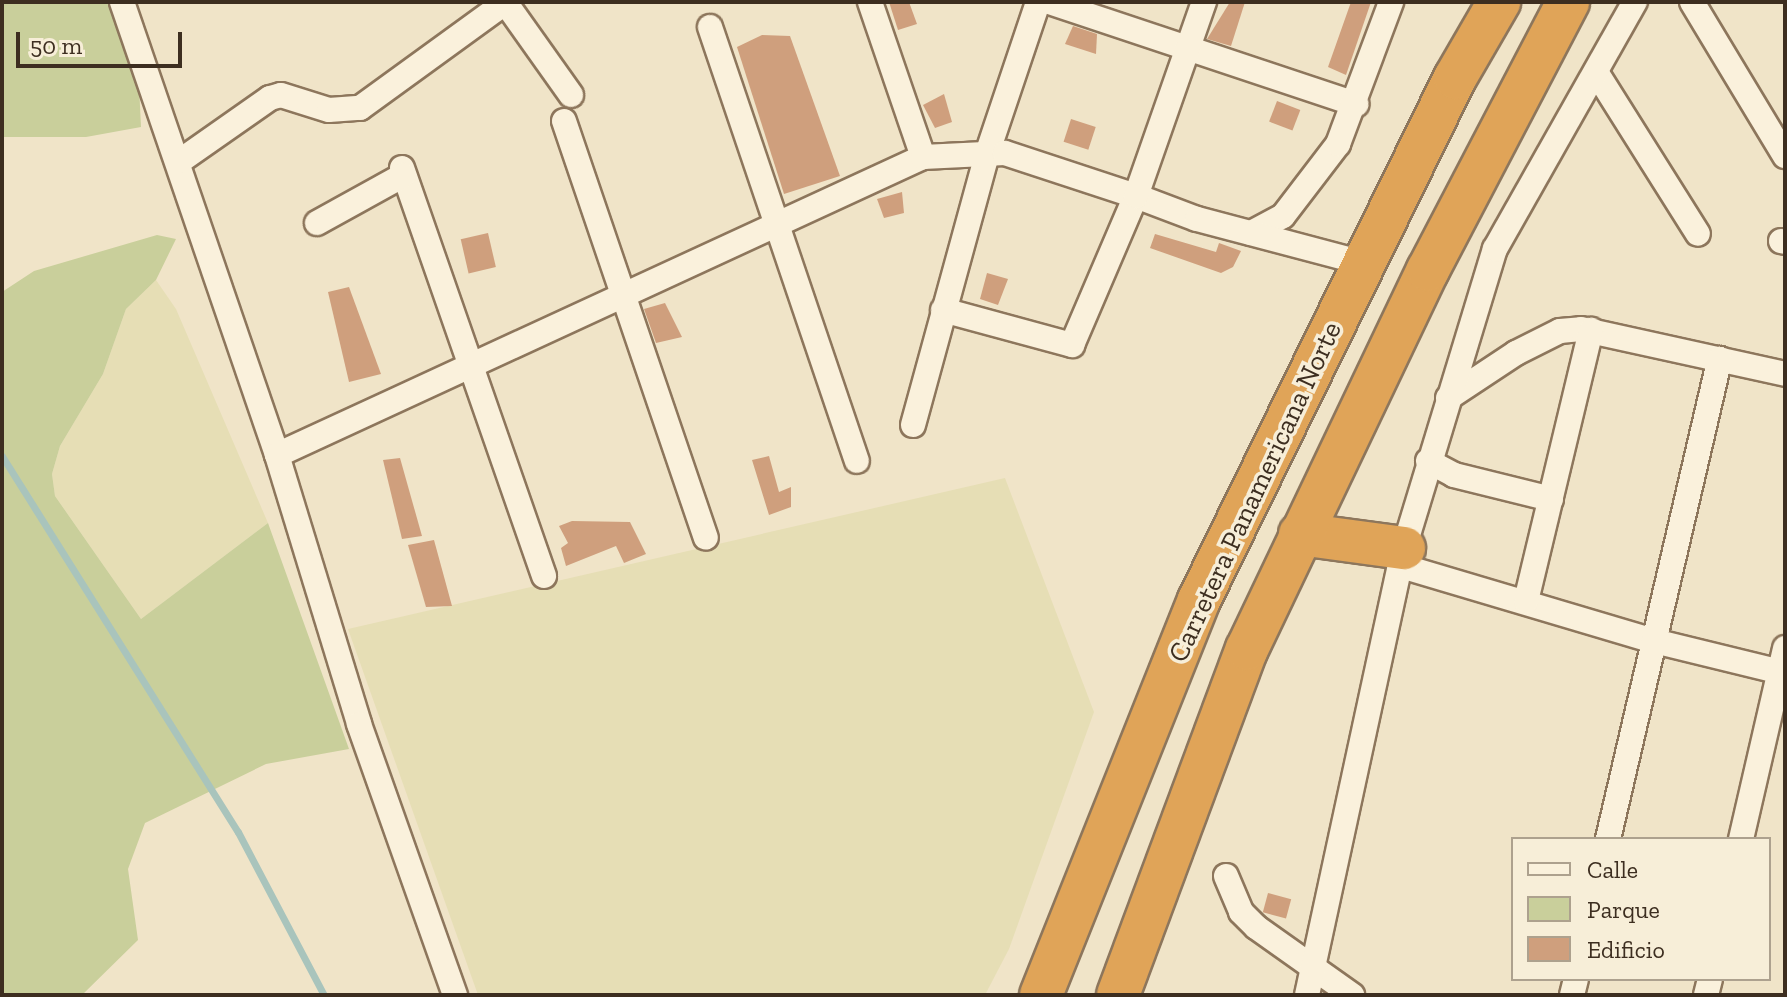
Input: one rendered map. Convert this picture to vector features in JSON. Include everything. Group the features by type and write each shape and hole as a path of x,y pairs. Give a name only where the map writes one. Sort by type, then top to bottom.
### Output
{"highway":[{"name":"Carretera Panamericana Norte","path":"1041,995 1199,600 1364,263 1499,2"},
{"name":"Carretera Panamericana Norte","path":"1118,995 1247,649 1300,534 1568,2"},
{"path":"1300,534 1402,557"}],"street":[{"path":"122,2 180,161 277,455 359,724 455,995"},
{"path":"180,161 270,98 281,95 329,110 360,108 505,2 571,95"},
{"path":"870,2 923,157"},
{"path":"913,425 988,151 1038,2"},
{"path":"1049,2 1356,104"},
{"path":"943,310 1072,345 1136,196 1204,2"},
{"path":"1251,233 1283,216 1310,186 1356,104 1391,2"},
{"path":"1307,995 1402,557 1428,461 1495,249 1635,2"},
{"path":"1692,2 1785,156"},
{"path":"710,27 857,461"},
{"path":"1596,72 1698,234"},
{"path":"564,121 706,537"},
{"path":"277,455 923,157 988,151 1251,233 1364,263"},
{"path":"317,223 403,172 544,576"},
{"path":"1448,398 1560,331 1591,330 1785,374"},
{"path":"1526,601 1591,330"},
{"path":"1608,837 1720,359"},
{"path":"1428,461 1454,475 1551,499"},
{"path":"1402,557 1526,601 1654,641 1783,664 1741,837"},
{"path":"1226,876 1248,919 1352,995"}],"shaded area":[{"path":"156,280 176,309 268,523 141,619 55,496 52,474 60,446 103,374 126,309"},
{"path":"1005,478 1094,712 1009,949 985,995 478,995 348,629"}],"green space":[{"path":"2,2 135,2 141,127 86,137 2,137"},
{"path":"157,235 176,239 156,280 126,309 103,374 60,446 52,474 55,496 141,619 268,523 349,749 266,764 145,823 128,869 138,940 82,995 2,995 2,292 34,271"}],"building":[{"path":"889,2 909,2 917,24 898,30"},
{"path":"1230,2 1245,2 1231,46 1207,39"},
{"path":"1351,2 1371,2 1346,75 1328,67"},
{"path":"1073,26 1097,34 1096,54 1065,44"},
{"path":"762,35 790,36 840,176 784,194 737,47"},
{"path":"944,94 952,122 935,128 923,105"},
{"path":"1277,101 1300,110 1292,130 1269,122"},
{"path":"1071,119 1096,127 1088,150 1064,142"},
{"path":"902,192 904,213 884,218 877,199"},
{"path":"488,233 496,267 469,273 461,239"},
{"path":"1155,234 1216,252 1219,243 1241,251 1233,267 1221,273 1150,248"},
{"path":"987,273 1008,279 998,305 980,299"},
{"path":"349,287 381,374 349,382 328,292"},
{"path":"665,303 682,337 656,343 644,309"},
{"path":"769,456 779,492 791,487 791,507 769,515 752,460"},
{"path":"400,458 422,536 402,539 383,460"},
{"path":"572,521 630,522 646,554 624,563 616,546 566,566 561,548 568,543 559,526"},
{"path":"434,540 452,606 426,607 408,545"},
{"path":"1268,893 1291,899 1286,919 1263,912"}],"waterway":[{"path":"2,456 238,832 324,995"}]}
